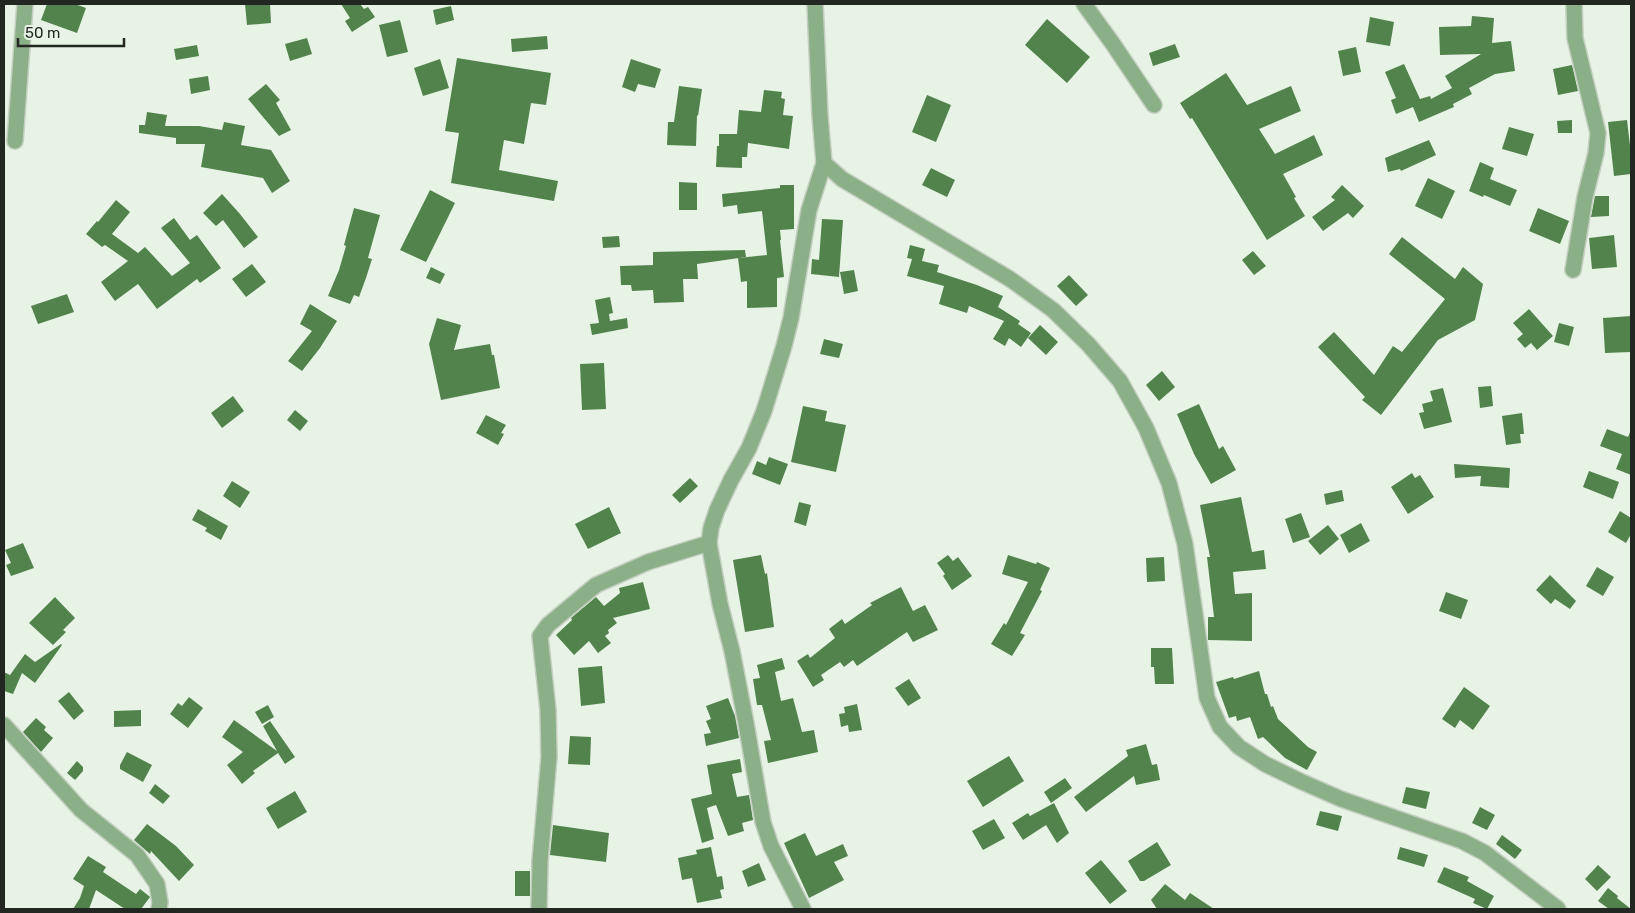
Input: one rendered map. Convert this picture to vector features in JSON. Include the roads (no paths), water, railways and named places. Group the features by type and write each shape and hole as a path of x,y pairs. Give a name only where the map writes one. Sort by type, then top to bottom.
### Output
{"street":[{"path":"15,141 25,4"},
{"path":"803,909 771,846 763,822 746,723 732,651 720,604 709,543 711,528 717,510 749,448 764,411 782,353 791,318 809,210 824,163 815,4"},
{"path":"1084,4 1114,44 1154,105"},
{"path":"1573,270 1585,197 1596,153 1598,133 1576,38 1574,4"},
{"path":"824,163 842,179 1010,279 1052,310 1088,344 1120,381 1146,428 1169,483 1184,544 1207,698 1220,727 1239,747 1265,764 1340,800 1462,841 1485,853 1552,905"},
{"path":"539,909 540,861 549,757 548,710 540,636 548,625 596,585 648,562 709,543"},
{"path":"4,725 81,810 137,855 157,884 160,902 159,909"}]}
